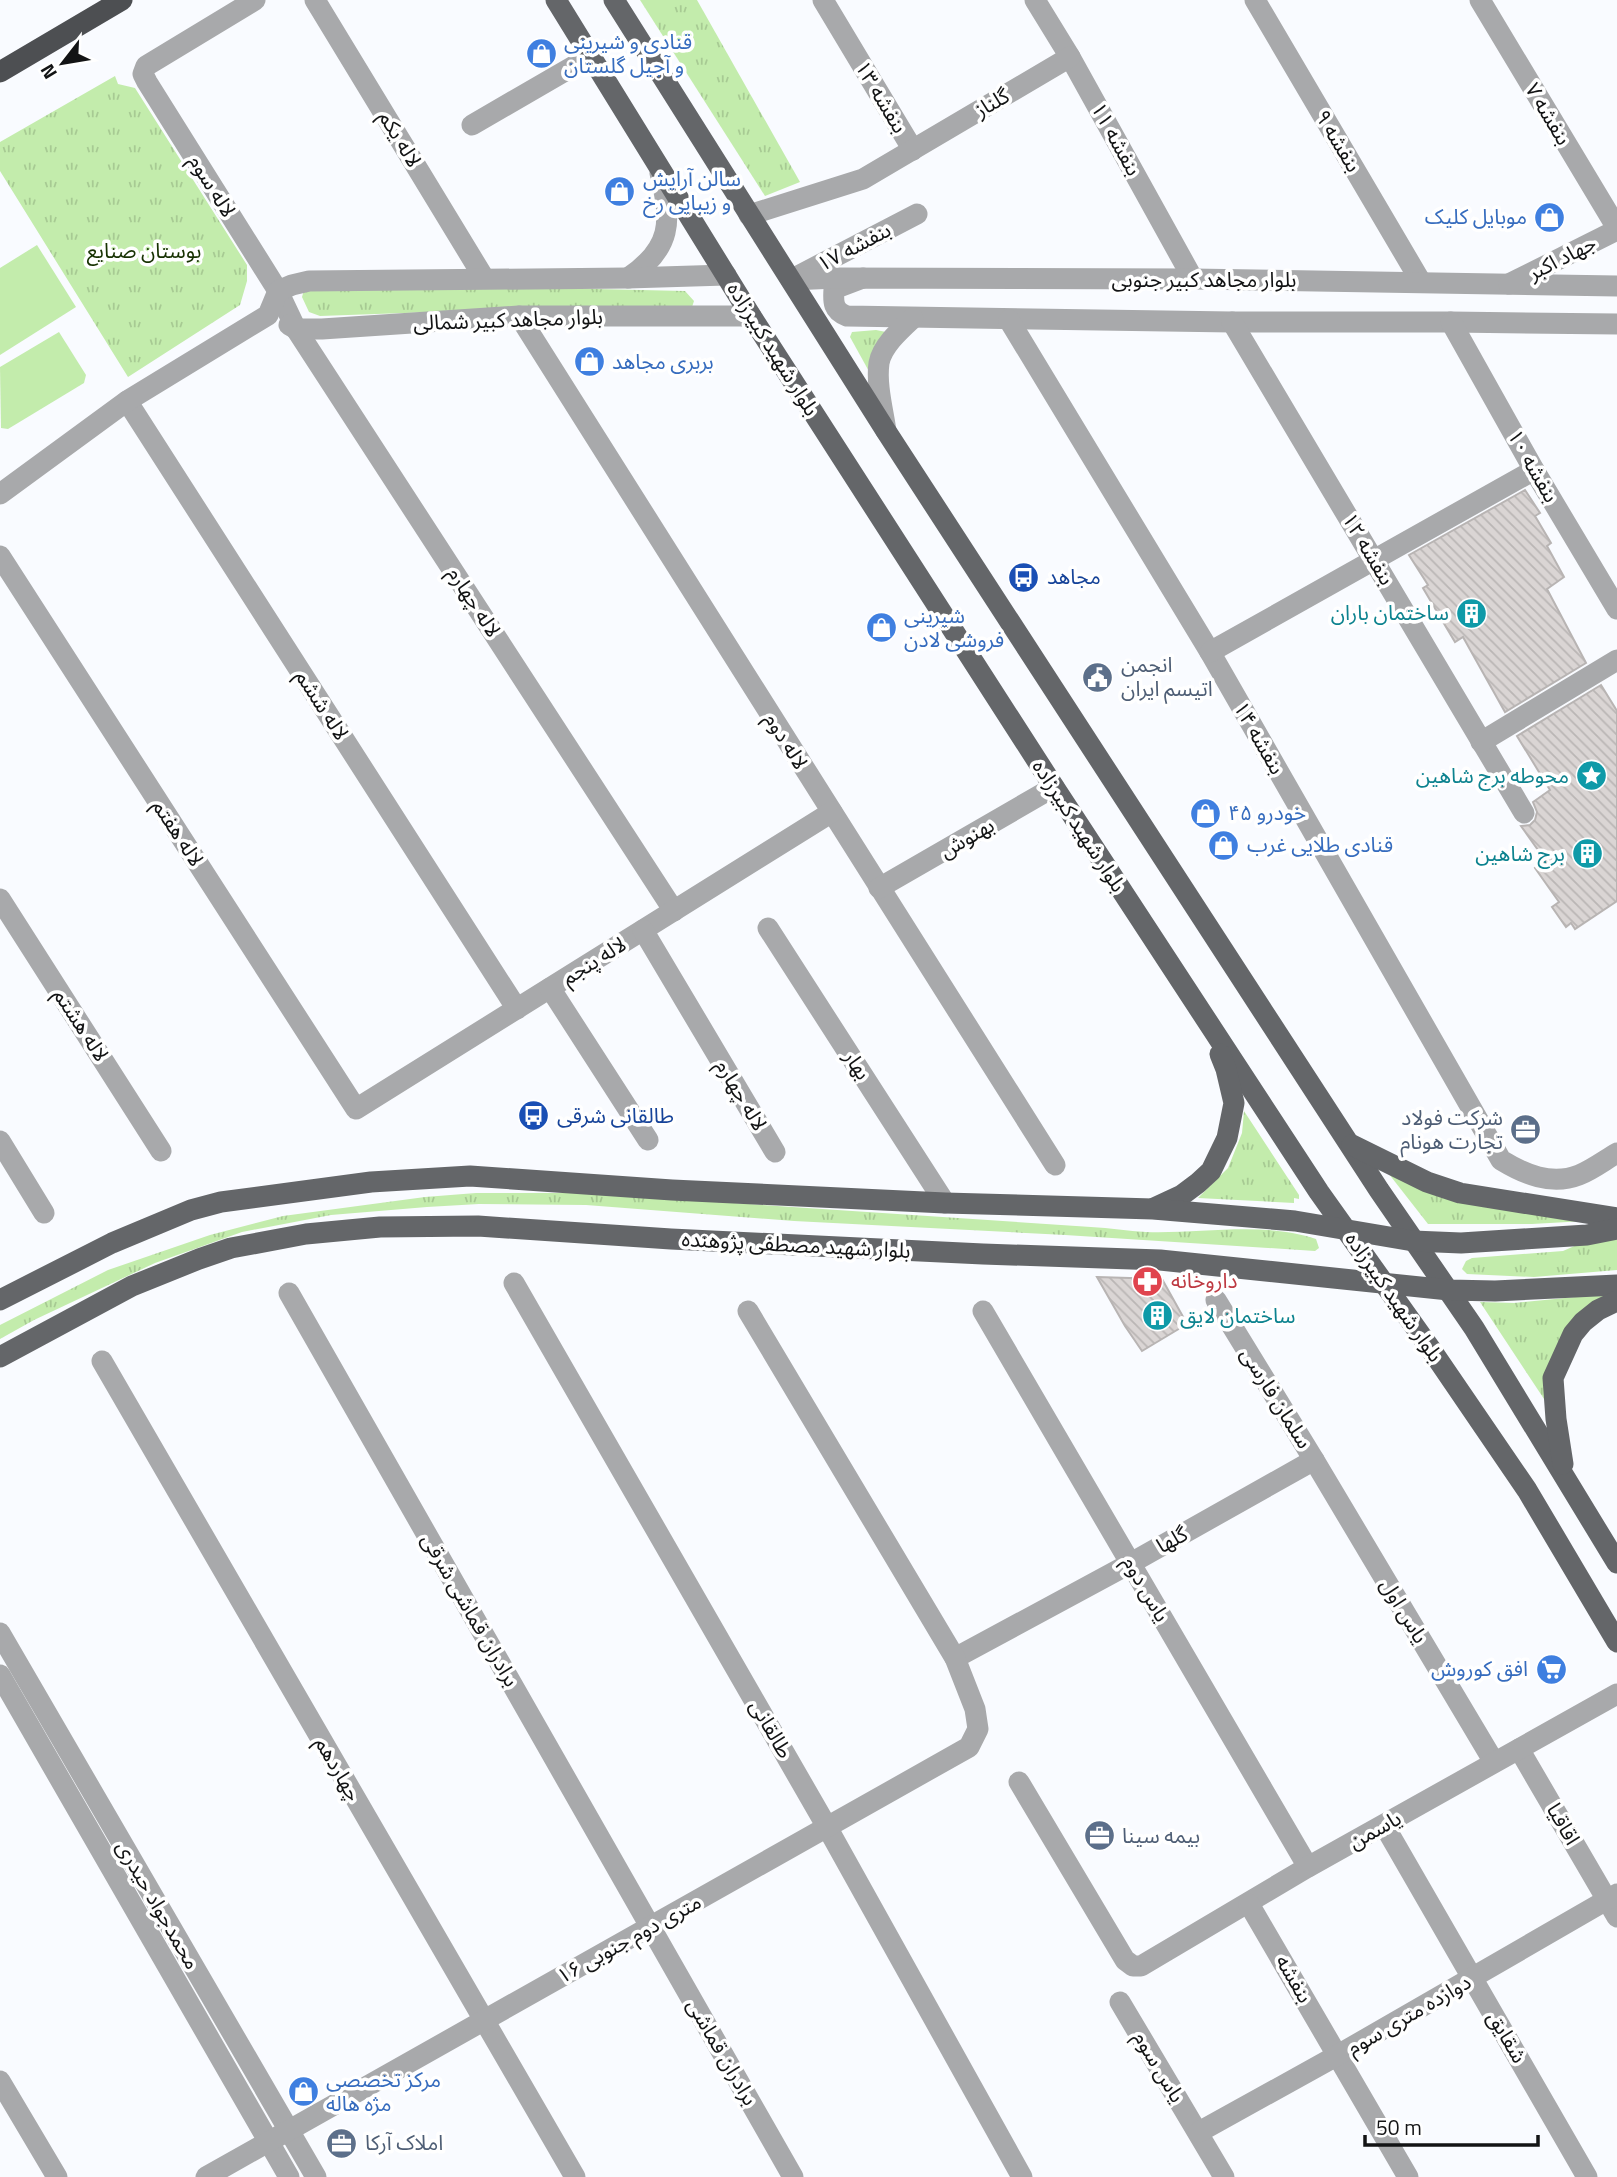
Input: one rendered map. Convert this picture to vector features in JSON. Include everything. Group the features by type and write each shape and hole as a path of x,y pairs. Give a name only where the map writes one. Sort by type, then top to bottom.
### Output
{"highway":[{"path":"0,72 122,0"}],"main road":[{"name":"بلوار شهید کبیرزاده","path":"556,0 751,316 1054,787 1345,1229 1527,1490 1617,1642"},
{"path":"614,0 886,431 1413,1241 1449,1290 1617,1563"},
{"path":"1153,1209 1182,1195 1198,1183 1210,1171 1227,1138 1234,1103 1226,1069 1206,1020"},
{"path":"1350,1144 1440,1188 1617,1218"},
{"path":"0,1300 112,1243 191,1210 221,1202 371,1182 470,1176 672,1190 945,1203 1153,1209 1295,1222 1413,1241 1461,1243 1587,1235 1617,1229"},
{"name":"بلوار شهید مصطفی پژوهنده","path":"0,1357 132,1286 231,1248 306,1234 380,1227 478,1226 969,1254 1160,1260 1449,1290 1494,1291 1617,1284"},
{"path":"1564,1474 1553,1378 1578,1328 1598,1310 1617,1301"}],"street":[{"name":"لاله سوم","path":"255,0 146,65 143,74 278,291"},
{"name":"لاله یکم","path":"315,0 485,278"},
{"name":"بنفشه ۱۳","path":"749,215 863,179 913,150 823,0"},
{"name":"بنفشه ۱۱","path":"1035,0 1070,57 1194,279"},
{"name":"بنفشه ۹","path":"1255,0 1421,282"},
{"name":"بنفشه ۷","path":"1480,0 1617,229"},
{"path":"472,125 591,56"},
{"name":"گلناز","path":"913,150 1070,57"},
{"path":"628,278 644,268 658,251 667,230 668,205 658,165"},
{"name":"بنفشه ۱۷","path":"791,280 917,214"},
{"name":"جهاد اکبر","path":"1506,285 1617,229"},
{"name":"بلوار مجاهد کبیر شمالی","path":"278,291 309,281 726,275"},
{"name":"بلوار مجاهد کبیر جنوبی","path":"863,278 834,289 833,303 839,313 847,316 1009,320 1617,324"},
{"name":"بلوار مجاهد کبیر جنوبی","path":"791,280 1194,279 1617,286"},
{"path":"0,494 127,401 268,315 278,291"},
{"name":"لاله چهارم","path":"278,291 296,329 674,911"},
{"name":"بلوار مجاهد کبیر شمالی","path":"268,315 296,329 519,316 751,316"},
{"name":"لاله دوم","path":"519,316 1055,1165"},
{"path":"886,431 879,362 897,333 913,318"},
{"name":"بنفشه ۱۴","path":"1009,320 1210,652 1501,1160 1538,1178 1560,1179 1578,1176 1617,1153"},
{"name":"بنفشه ۱۲","path":"1232,322 1524,813"},
{"name":"بنفشه ۱۰","path":"1451,322 1534,470 1617,609"},
{"name":"لاله ششم","path":"127,401 517,1009"},
{"path":"1210,652 1534,470"},
{"name":"لاله هفتم","path":"0,556 356,1109"},
{"path":"1481,742 1617,660"},
{"name":"بهنوش","path":"879,888 1054,787"},
{"name":"لاله پنجم","path":"356,1109 832,812"},
{"name":"لاله هشتم","path":"0,899 161,1150"},
{"name":"بهار","path":"768,928 945,1203"},
{"name":"لاله چهارم","path":"643,930 775,1152"},
{"path":"550,988 648,1140"},
{"path":"0,1141 44,1213"},
{"name":"طالقانی","path":"514,1283 827,1827 1022,2177"},
{"name":"برادران قماشی شرقی","path":"289,1293 651,1927"},
{"name":"سلمان فارسی","path":"1216,1300 1314,1460"},
{"path":"748,1311 954,1658"},
{"name":"یاس دوم","path":"983,1311 1308,1867"},
{"name":"چهاردهم","path":"102,1361 575,2177"},
{"name":"گلها","path":"954,1658 1314,1460"},
{"name":"یاس اول","path":"1314,1460 1494,1762"},
{"name":"محمدجواد حیدری","path":"0,1633 316,2177"},
{"name":"۱۶ متری دوم جنوبی","path":"206,2177 969,1747 978,1729 975,1709 954,1658"},
{"name":"محمدجواد حیدری","path":"0,1675 289,2177"},
{"name":"یاسمن","path":"1019,1782 1125,1960 1133,1966 1141,1966 1308,1867 1617,1694"},
{"name":"اقاقیا","path":"1520,1749 1614,1903"},
{"name":"شقایق","path":"1384,1825 1587,2177"},
{"name":"دوازده متری سوم","path":"1199,2133 1473,1977 1614,1903"},
{"name":"بنفشه","path":"1249,1904 1408,2177"},
{"name":"برادران قماشی","path":"651,1927 793,2177"},
{"name":"یاس سوم","path":"1120,2002 1224,2177"},
{"path":"0,2081 57,2177"}],"green space":[{"path":"640,0 697,0 800,182 765,196"},
{"name":"بوستان صنایع","path":"115,76 118,84 135,88 247,265 247,281 240,305 128,377 0,171 0,142"},
{"path":"37,245 76,307 0,355 0,268"},
{"path":"463,286 685,291 694,301 692,307 546,308 320,316 309,312 302,297 304,290"},
{"path":"59,332 86,375 84,383 8,429 1,428 0,367"},
{"path":"852,332 886,332 871,375 850,337"},
{"path":"1244,1111 1299,1195 1299,1199 1294,1198 1294,1203 1198,1198 1228,1168 1242,1133"},
{"path":"1385,1169 1603,1220 1532,1224 1428,1224"},
{"path":"476,1193 585,1193 1146,1232 1254,1229 1316,1239 1319,1248 1315,1251 794,1221 586,1205 479,1204 427,1207 331,1215 242,1232 155,1263 0,1339 0,1325 108,1270 210,1235 283,1216"},
{"path":"1611,1230 1617,1231 1617,1270 1534,1277 1467,1274 1462,1269 1466,1261 1472,1258 1563,1251"},
{"path":"1617,1293 1596,1304 1548,1405 1480,1302 1514,1303"}],"building":[{"path":"1525,490 1540,513 1535,516 1551,543 1547,546 1564,577 1547,589 1586,663 1505,712 1463,637 1455,642 1423,588 1428,585 1409,555"},
{"path":"1601,685 1617,711 1617,901 1575,929 1571,923 1566,927 1552,907 1559,902 1535,868 1545,860 1521,826 1530,825 1535,820 1537,812 1533,802 1550,790 1517,736"},
{"name":"ساختمان لایق","path":"1097,1277 1162,1279 1187,1324 1142,1351"}],"place":[{"name":"قنادی و شیرینی و آجیل گلستان","path":"541,54"},
{"name":"سالن آرایش و زیبایی رخ","path":"620,191"},
{"name":"موبایل کلیک","path":"1550,217"},
{"name":"بربری مجاهد","path":"589,362"},
{"name":"مجاهد","path":"1024,577"},
{"name":"ساختمان باران","path":"1472,613"},
{"name":"شیرینی فروشی لادن","path":"881,628"},
{"name":"انجمن اتیسم ایران","path":"1098,677"},
{"name":"محوطه برج شاهین","path":"1592,776"},
{"name":"خودرو ۴۵","path":"1205,813"},
{"name":"قنادی طلایی غرب","path":"1224,845"},
{"name":"برج شاهین","path":"1588,854"},
{"name":"طالقانی شرقی","path":"534,1116"},
{"name":"شرکت فولاد تجارت هونام","path":"1526,1130"},
{"name":"داروخانه","path":"1148,1281"},
{"name":"ساختمان لایق","path":"1157,1316"},
{"name":"افق کوروش","path":"1551,1669"},
{"name":"بیمه سینا","path":"1099,1836"},
{"name":"مرکز تخصصی مژه هاله","path":"303,2092"},
{"name":"املاک آرکا","path":"342,2143"}]}
